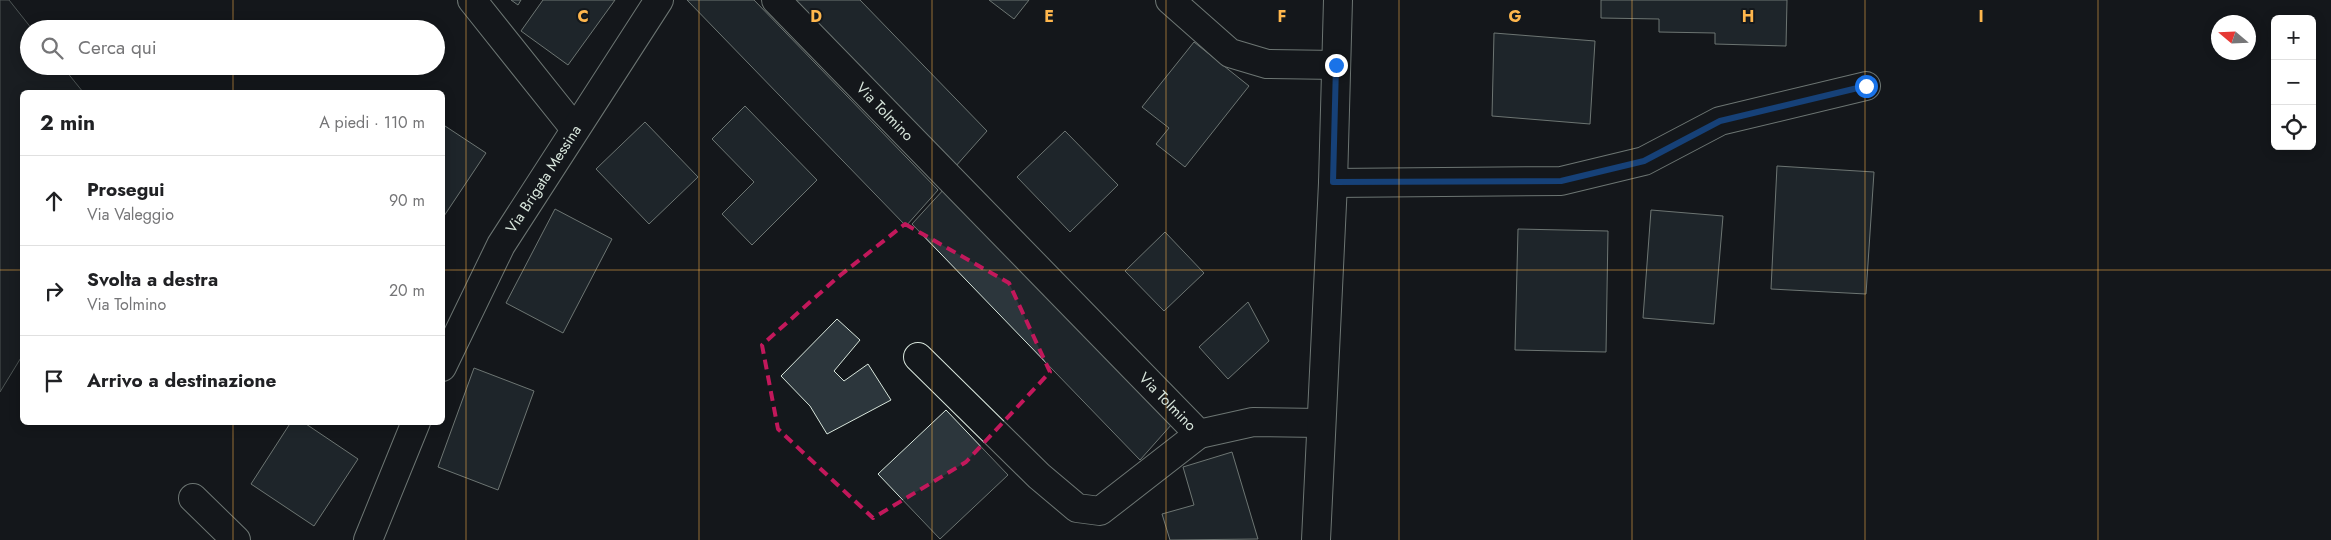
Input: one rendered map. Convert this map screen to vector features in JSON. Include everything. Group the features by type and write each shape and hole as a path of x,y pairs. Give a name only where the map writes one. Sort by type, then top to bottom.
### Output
{"street":[{"path":"472,0 575,129"},
{"name":"Via Brigata Messina","path":"445,361 500,244 659,0"},
{"name":"Via Tolmino","path":"776,0 1199,434 1253,422 1320,423"},
{"path":"1170,0 1230,53 1267,64 1336,65"},
{"path":"1316,540 1320,423 1333,182 1338,0"},
{"path":"1333,182 1561,181 1644,161 1720,121 1866,86"},
{"path":"918,357 1039,476 1077,508 1100,510 1199,434"},
{"path":"368,540 415,425"},
{"path":"193,498 236,540"}],"highlighted area":[{"path":"905,224 1009,283 1050,372 966,462 873,518 778,429 762,345 838,277"}],"shaded area":[{"path":"0,0 9,0 25,20 20,20 20,75 69,75 81,90 20,90 20,359 0,392"}],"building":[{"path":"511,0 521,0 518,5"},
{"path":"543,0 615,0 568,65 521,31"},
{"path":"687,0 754,0 938,190 906,226"},
{"path":"793,0 860,0 987,131 955,167"},
{"path":"989,0 1029,0 1014,19"},
{"path":"1601,0 1787,0 1786,46 1715,44 1715,33 1659,32 1659,19 1601,18"},
{"path":"1494,33 1595,41 1590,124 1492,116"},
{"path":"1194,42 1249,86 1185,167 1156,144 1169,128 1142,107"},
{"path":"745,106 817,180 752,245 722,214 754,182 712,139"},
{"path":"645,122 698,177 649,224 596,169"},
{"path":"445,126 486,153 445,214"},
{"path":"1065,131 1118,185 1070,232 1017,177"},
{"path":"1777,166 1874,172 1866,294 1771,289"},
{"path":"945,188 1172,424 1140,460 912,224"},
{"path":"555,209 612,239 563,333 506,303"},
{"path":"1651,210 1723,216 1714,324 1643,318"},
{"path":"1518,229 1608,231 1606,352 1515,350"},
{"path":"1165,232 1204,273 1164,311 1125,271"},
{"path":"1248,302 1269,341 1228,379 1199,347"},
{"path":"837,319 860,340 834,371 844,381 868,364 891,400 827,434 810,406 781,376"},
{"path":"474,368 534,391 498,490 438,467"},
{"path":"946,410 1008,475 940,539 878,474"},
{"path":"289,425 307,425 358,459 314,526 251,484"},
{"path":"1232,452 1258,539 1170,540 1162,514 1194,505 1183,467"}],"route":[{"path":"1336,65 1333,182 1561,181 1644,161 1720,121 1866,86"}]}
